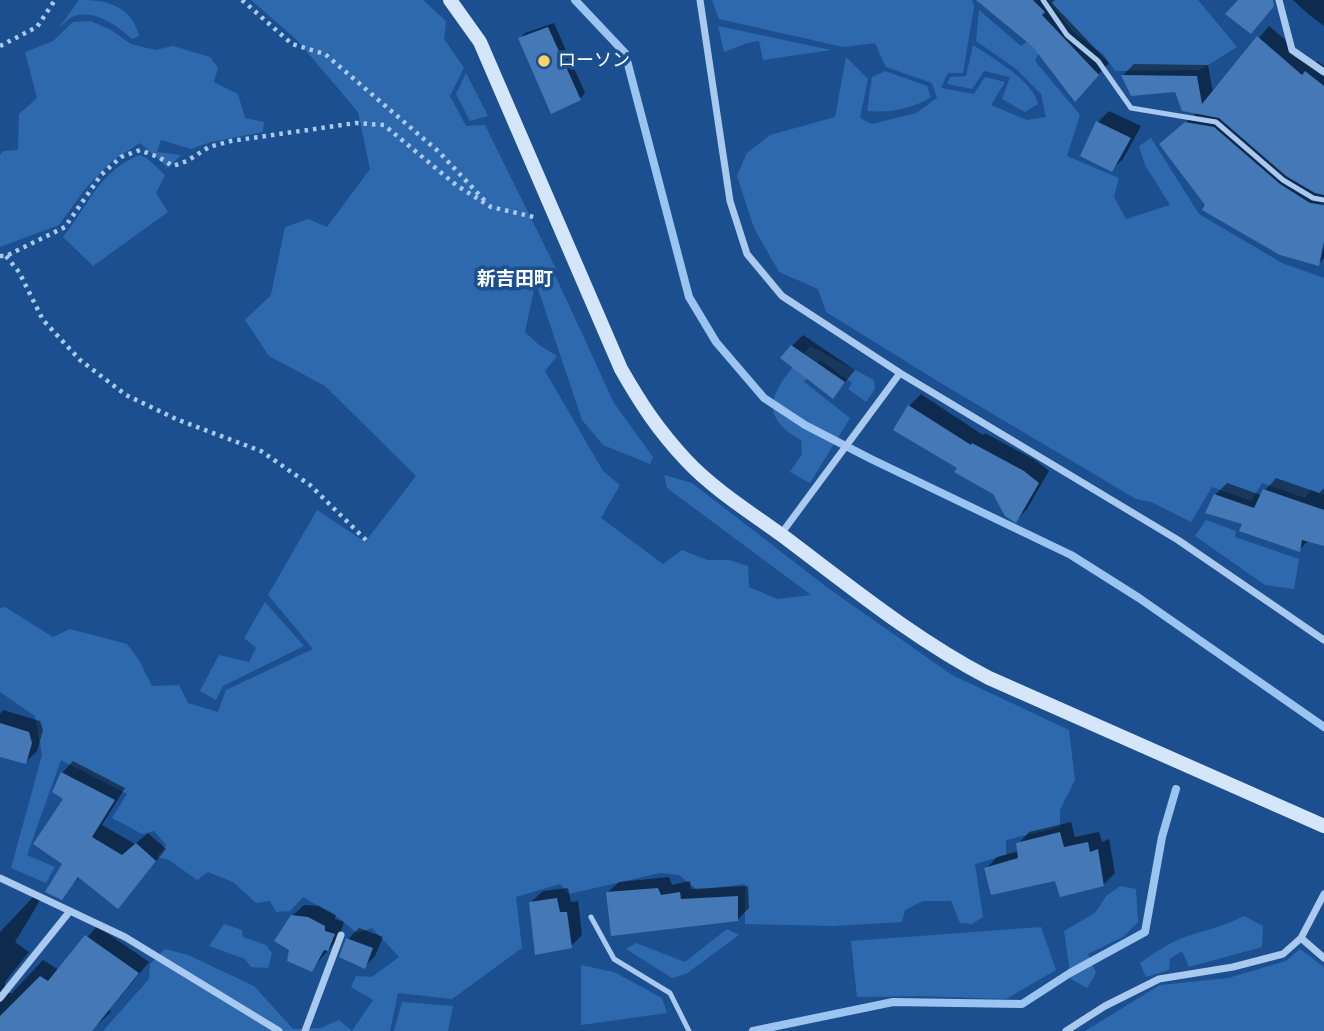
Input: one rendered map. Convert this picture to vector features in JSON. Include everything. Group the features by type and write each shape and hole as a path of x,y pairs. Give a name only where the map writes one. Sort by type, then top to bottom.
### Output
{"street":[{"path":"450,0 480,42 621,369 650,419 688,462 949,657 989,678 1324,826"},
{"path":"700,0 730,201 747,254 782,296 900,373 1178,540 1324,640"},
{"path":"1279,0 1292,50 1324,72"},
{"path":"781,534 900,373"},
{"path":"0,878 125,937 279,1031"},
{"path":"1066,1031 1105,1006 1159,979 1233,967 1283,954 1301,938 1324,894"},
{"path":"0,998 70,911"},
{"path":"305,1031 341,935"},
{"path":"1301,938 1324,958"}],"lane":[{"path":"1042,0 1067,35 1098,61 1131,108 1216,122 1283,180 1313,198 1324,200"},
{"path":"591,917 614,959 670,993 688,1031"}],"path":[{"path":"0,46 37,27 55,0"},
{"path":"242,0 292,44 325,54 439,152 491,207"},
{"path":"367,541 310,485 261,451 176,419 126,395 80,360 43,320 19,272 3,256 65,227 101,175 121,156 140,150 173,166 187,161 209,147 232,141 356,123 384,125 456,185 491,207 555,221"}],"shaded area":[{"path":"79,0 99,1 116,6 130,17 139,36 132,39 105,20 89,15 72,17 59,28"},
{"path":"251,0 423,0 446,21 444,39 464,68 450,96 466,126 485,125 556,269 534,289 525,332 557,356 545,371 603,471 620,485 601,518 663,564 682,550 707,560 729,560 748,566 749,587 777,599 811,595 667,488 664,475 692,483 828,588 952,675 1069,730 1075,780 1060,810 1060,827 1006,840 1006,855 975,864 983,917 972,924 960,923 951,901 923,901 905,910 902,922 834,926 745,924 745,884 697,890 679,875 660,873 569,894 560,884 516,897 522,948 452,999 398,993 390,1031 352,1031 373,1000 351,987 356,976 372,977 399,957 372,928 357,933 340,919 303,897 290,911 276,912 270,901 256,903 233,882 208,872 197,880 169,860 157,857 166,845 154,831 142,834 112,818 127,794 61,760 27,855 55,867 46,883 11,868 42,755 35,716 0,692 0,608 5,607 53,637 70,629 127,644 139,660 152,686 179,685 188,703 218,712 226,690 313,649 268,595 317,510 365,542 416,476 325,386 269,356 245,320 271,295 285,227 308,219 327,227 370,169 358,112 297,40"},
{"path":"712,0 972,0 974,7 963,73 948,73 941,88 974,94 985,77 1005,82 991,105 1027,120 1046,117 1041,94 1016,69 976,41 979,10 1021,46 1034,36 1042,46 1035,61 1080,115 1067,156 1119,178 1114,197 1126,219 1170,205 1145,165 1139,146 1151,138 1199,214 1282,263 1324,278 1324,495 1311,490 1305,498 1262,483 1251,501 1212,487 1191,522 1151,502 1136,499 826,312 818,289 779,272 754,228 737,176 747,153 770,135 835,117 846,57 868,79 860,118 872,124 916,113 937,98 932,83 886,67 875,43 843,47 719,19"},
{"path":"1048,0 1198,0 1237,47 1200,70 1115,71 1104,55 1073,32"},
{"path":"91,21 111,30 131,44 155,50 173,46 210,57 218,68 214,82 238,94 245,118 264,122 263,132 211,142 191,149 161,140 157,152 181,155 168,168 140,143 112,161 85,189 59,225 0,247 0,155 3,151 18,150 19,114 37,98 25,52 53,41 73,22"},
{"path":"718,26 831,50 763,60 759,41 724,52"},
{"path":"973,45 1021,79 1029,87 1038,104 1025,112 1002,99 1010,77 984,71 972,89 947,84 950,77 966,76"},
{"path":"885,71 927,86 931,97 900,109 867,111 872,77"},
{"path":"466,73 488,116 470,121 456,94"},
{"path":"140,155 165,175 156,193 168,212 93,266 63,237 105,179 126,162"},
{"path":"555,275 614,403 653,457 650,464 603,445 582,420 538,289"},
{"path":"810,346 874,380 875,389 866,402 848,389 852,383 820,360 804,382 850,418 810,483 790,472 802,454 801,440 785,429 776,418 773,406 781,383"},
{"path":"1206,520 1236,531 1235,537 1299,559 1294,589 1265,585 1195,536"},
{"path":"265,602 304,646 223,686 216,700 200,691 219,655 249,662 256,648 244,638"},
{"path":"1120,886 1136,889 1138,922 1123,937 1088,954 1096,973 1087,988 1071,979 1064,931 1095,913 1106,896"},
{"path":"1244,916 1263,926 1262,947 1189,967 1182,951 1170,959 1169,970 1146,977 1140,963 1160,949 1182,938"},
{"path":"224,924 242,930 243,937 266,945 272,953 268,968 251,967 245,959 209,946"},
{"path":"1041,927 1056,970 1006,999 857,997 851,941"},
{"path":"727,929 739,935 686,974 672,978 626,949 636,943 685,962"},
{"path":"165,949 188,955 254,986 293,1029 321,1028 339,1020 352,1031 103,1031 149,979 150,964"},
{"path":"1300,949 1324,967 1324,1031 1085,1031 1160,985 1228,978 1286,961"},
{"path":"581,965 614,972 662,998 667,1013 581,1025"},
{"path":"402,1002 453,1006 448,1031 394,1031"}],"building":[{"path":"976,0 1033,0 1045,12 1042,15 1099,75 1075,102 1033,47"},
{"path":"1238,0 1273,0 1274,6 1251,34 1225,14"},
{"path":"548,27 581,100 551,114 518,38"},
{"path":"1257,36 1302,75 1305,71 1324,86 1324,195 1315,193 1286,176 1219,118 1182,111 1175,92 1131,96 1121,75 1197,76 1202,104"},
{"path":"1096,121 1131,138 1112,172 1080,156"},
{"path":"1185,122 1214,127 1280,184 1310,203 1324,205 1324,242 1319,266 1280,255 1202,210 1205,205 1159,144"},
{"path":"791,345 845,382 833,399 780,358"},
{"path":"908,405 971,445 972,443 1024,471 1039,483 1016,523 1005,516 993,494 954,472 957,468 893,430"},
{"path":"1263,489 1324,510 1324,546 1302,540 1300,552 1239,531 1242,524 1205,513 1214,494 1254,508"},
{"path":"0,723 29,732 32,743 26,764 0,757"},
{"path":"61,772 115,800 92,837 122,855 136,843 156,861 118,909 78,877 62,900 45,892 62,864 33,844 63,799 52,792"},
{"path":"1060,832 1064,847 1088,842 1090,852 1098,849 1104,886 1060,897 1055,881 991,895 984,868 1018,858 1016,843"},
{"path":"658,888 661,895 680,892 681,899 738,896 738,921 611,936 606,892"},
{"path":"557,898 560,912 567,912 572,948 535,955 529,902"},
{"path":"291,915 308,917 325,926 325,931 335,934 328,951 324,950 312,972 287,961 289,950 274,941"},
{"path":"85,935 139,973 92,1031 0,1031 0,1016 40,976 48,981"},
{"path":"346,938 373,948 365,969 339,957"}],"waterway":[{"path":"575,0 625,53 689,297 716,342 764,398 805,425 871,459 1071,555 1139,598 1324,727"},
{"path":"753,1031 893,1002 1022,1004 1070,973 1145,932 1162,837 1176,789"}],"place":[{"name":"ローソン","path":"544,61"}],"district":[{"name":"新吉田町","path":"515,280"}]}
